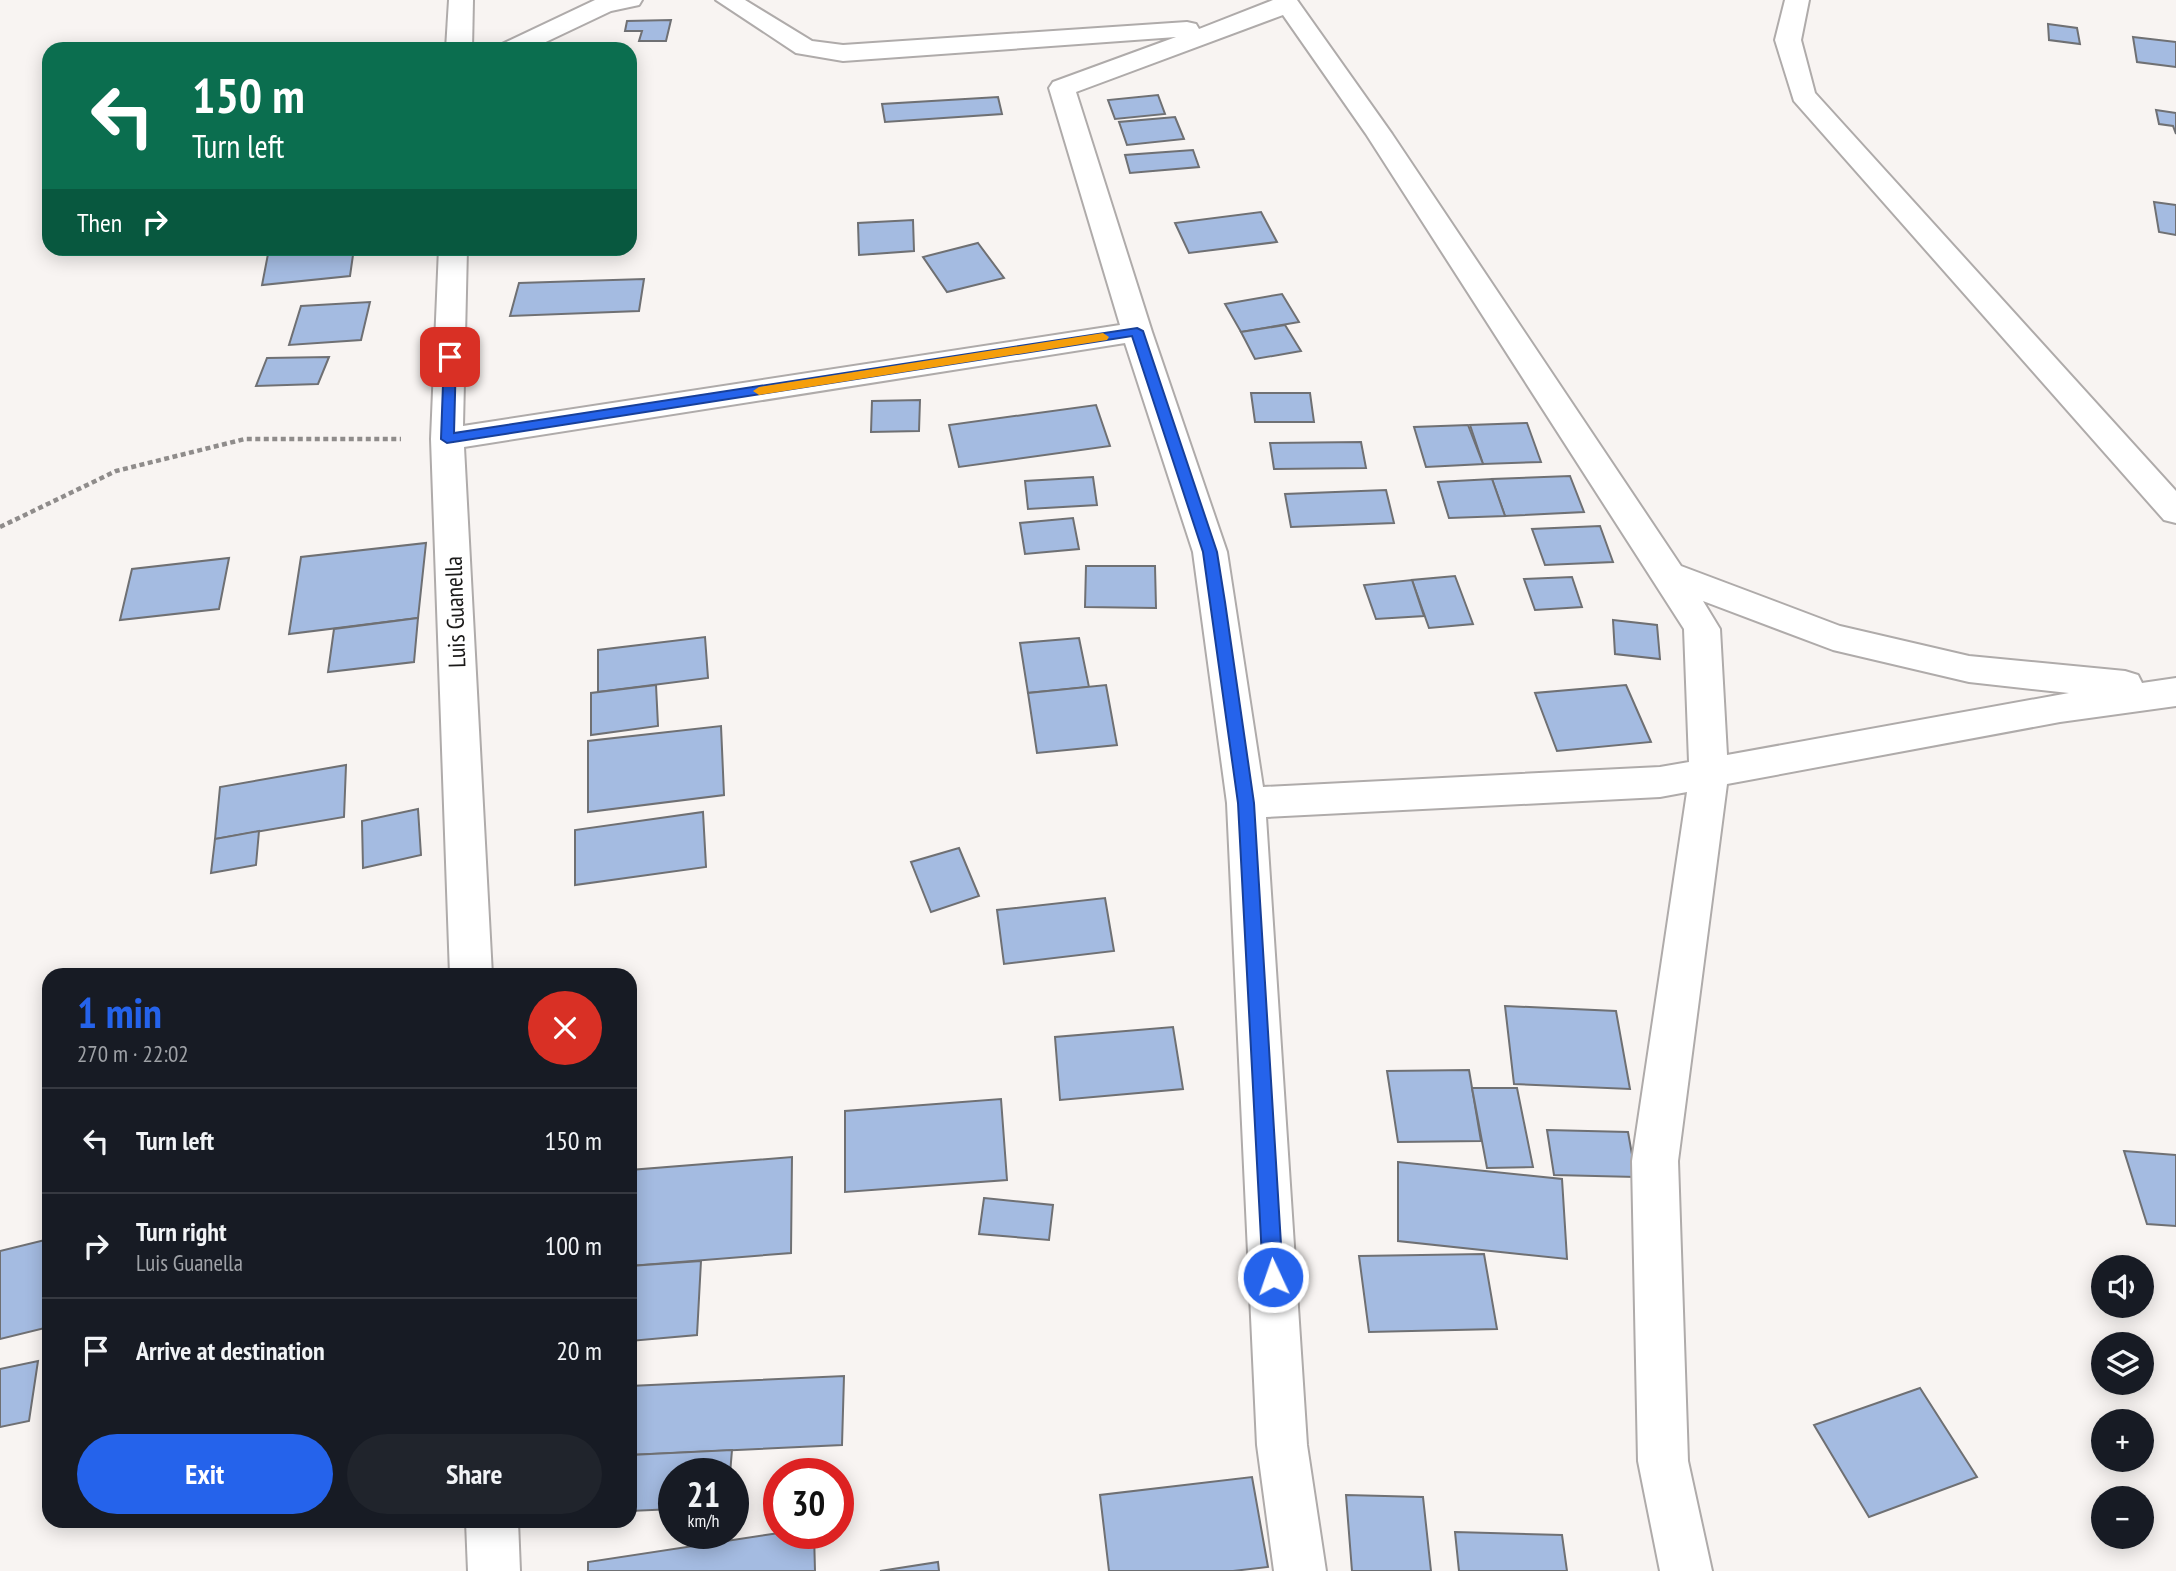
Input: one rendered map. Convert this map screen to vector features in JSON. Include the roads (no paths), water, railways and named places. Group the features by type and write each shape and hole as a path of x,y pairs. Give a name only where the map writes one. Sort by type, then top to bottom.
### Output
{"street":[{"path":"459,42 461,0"},
{"path":"527,42 604,5 630,0"},
{"path":"728,0 805,48 843,52 1231,26"},
{"path":"1797,0 1788,40 1803,95 2176,512"},
{"path":"1300,1571 1282,1445 1246,803 1210,552 1137,331 1062,88 1231,26 1286,2 1379,134 1670,575 1702,629 1709,772 1655,1161 1663,1461 1686,1571"},
{"name":"Luis Guanella","path":"453,256 447,439 471,968"},
{"path":"447,439 1137,331"},
{"path":"1670,575 1833,637 1969,669 2176,691"},
{"path":"1246,803 1660,782 2060,708 2176,691"},
{"path":"492,1528 494,1571"}]}
